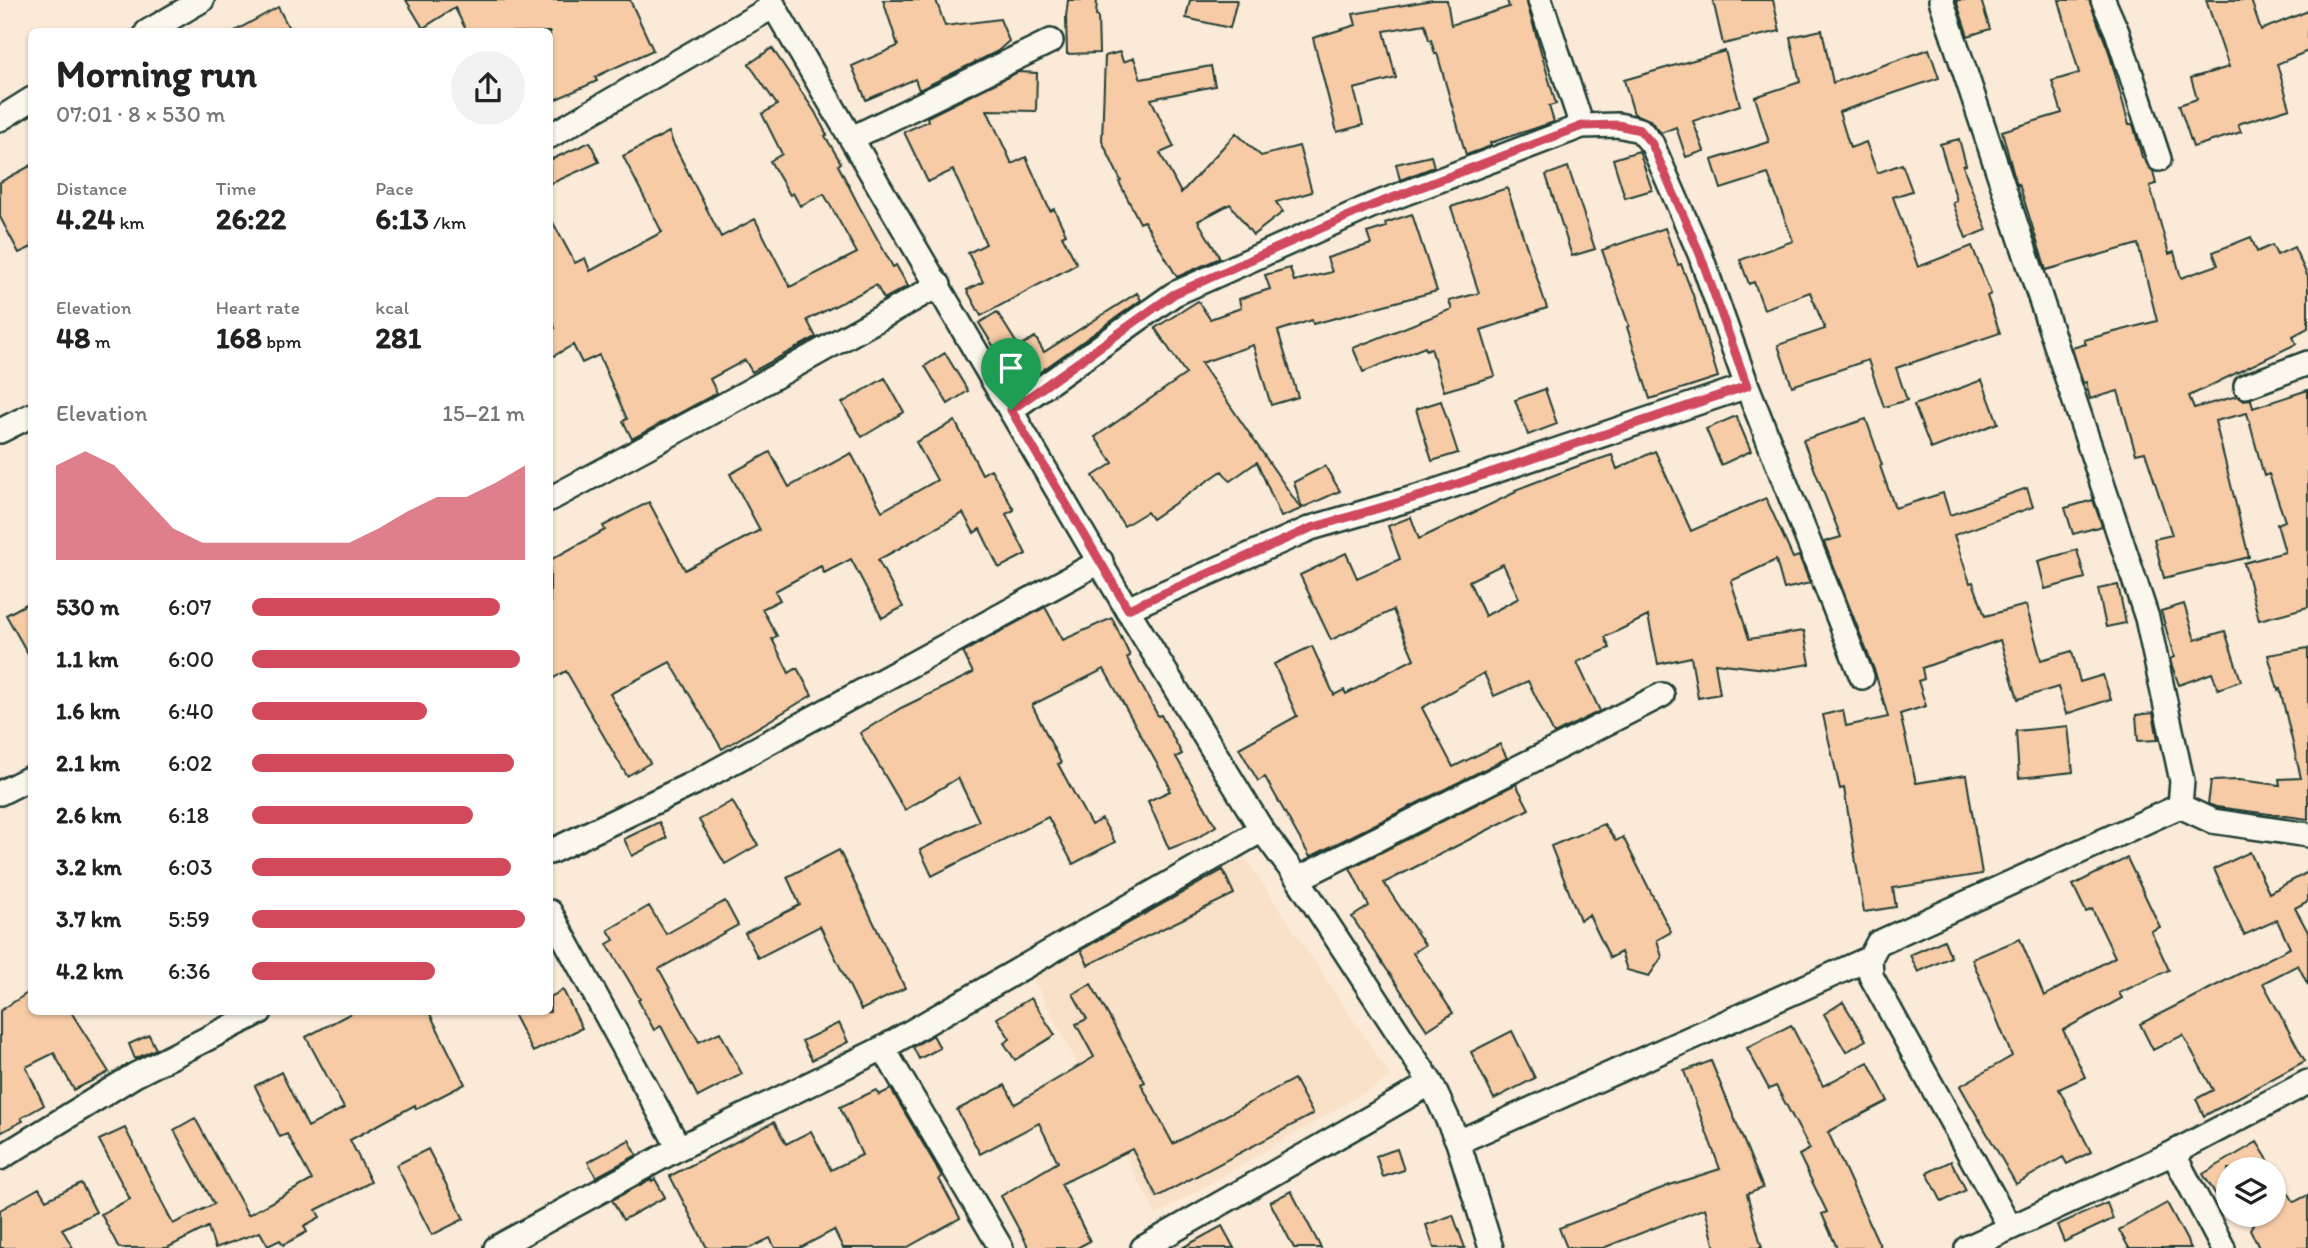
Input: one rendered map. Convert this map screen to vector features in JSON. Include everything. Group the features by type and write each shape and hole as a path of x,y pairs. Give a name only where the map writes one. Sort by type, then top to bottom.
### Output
{"street":[{"path":"154,28 202,0"},
{"path":"1540,0 1582,126"},
{"path":"1941,0 2147,618 2182,781 2180,806"},
{"path":"2103,0 2117,32 2159,159"},
{"path":"553,134 772,3 1128,609 1262,830 1298,879 1431,1083 1458,1142 1491,1248"},
{"path":"852,138 1051,41"},
{"path":"0,119 28,102"},
{"path":"1011,410 1174,294 1371,206 1582,126 1618,125 1640,130 1652,144 1700,254 1747,386 1862,677"},
{"path":"553,497 939,285"},
{"path":"2246,386 2308,363"},
{"path":"1128,609 1311,528 1424,495 1747,386"},
{"path":"0,431 28,417"},
{"path":"553,851 694,783 1101,561"},
{"path":"1298,879 1662,695"},
{"path":"0,793 28,779"},
{"path":"2010,1227 1871,976 1870,958 1878,943 2180,806 2212,821 2308,835"},
{"path":"496,1248 679,1148 883,1048 1262,830"},
{"path":"553,917 679,1148"},
{"path":"1458,1142 1870,958"},
{"path":"0,1158 135,1075 254,1015"},
{"path":"883,1048 1002,1248"},
{"path":"1967,1248 2173,1153 2308,1082"},
{"path":"1143,1248 1431,1083"},
{"path":"2173,1153 2223,1248"}],"shaded area":[{"path":"1237,845 1391,1077 1156,1215 1025,963"}],"building":[{"path":"406,0 630,0 653,50 595,77 597,81 553,101 553,28 465,28 455,8 423,28"},
{"path":"883,0 936,0 945,26 1000,19 1009,41 998,51 919,90 915,79 866,100 852,66 898,46"},
{"path":"1068,0 1097,0 1099,53 1067,54"},
{"path":"1190,0 1237,0 1230,28 1186,18"},
{"path":"1432,0 1447,0 1451,25 1509,7 1507,0 1526,0 1556,104 1549,106 1554,122 1490,143 1491,146 1466,155 1437,53 1435,54 1429,40 1425,24 1384,31 1396,78 1354,89 1363,125 1337,132 1313,38 1356,25 1353,14"},
{"path":"1713,0 1773,0 1780,31 1723,44"},
{"path":"1956,0 1981,0 1990,29 1968,36"},
{"path":"2059,0 2089,0 2109,52 2129,125 2133,124 2142,157 2153,171 2156,184 2150,186 2169,254 2174,252 2181,278 2218,265 2213,252 2251,237 2257,252 2272,245 2277,255 2294,247 2308,277 2308,328 2293,336 2296,344 2189,396 2194,408 2237,396 2243,400 2251,399 2253,408 2308,390 2308,607 2259,620 2244,563 2285,552 2277,524 2285,521 2269,474 2264,476 2247,413 2215,421 2249,557 2164,578 2154,539 2172,535 2145,452 2136,454 2118,391 2090,399 2086,382 2083,383 2072,348 2086,344 2084,340 2157,321 2138,244 2046,270 2019,184 2017,185 2014,176 2002,131 2062,113 2052,81 2079,73"},
{"path":"2206,0 2251,0 2261,30 2308,11 2308,51 2277,64 2290,108 2238,124 2241,132 2193,147 2179,105 2197,99 2191,78 2229,67"},
{"path":"278,7 289,28 240,28"},
{"path":"1822,30 1833,83 1929,49 1939,78 1839,112 1850,148 1866,142 1877,173 1902,164 1912,191 1893,197 1918,267 1972,246 1991,294 1987,296 2000,333 1896,368 1907,400 1884,407 1868,360 1792,386 1778,345 1825,329 1810,292 1764,309 1754,282 1749,284 1740,260 1793,241 1768,174 1721,189 1712,160 1769,142 1755,97 1800,82 1790,37"},
{"path":"772,48 815,112 859,206 893,267 896,265 908,286 884,299 876,285 807,320 816,337 752,372 745,360 710,379 717,393 632,439 623,421 627,419 599,355 582,363 573,345 553,356 553,223 575,263 585,258 590,271 662,232 623,156 669,132 721,237 755,219 790,287 857,253 824,194 800,206 793,193 790,195 770,161 782,154 762,114 777,105 749,64"},
{"path":"1725,51 1740,105 1693,121 1704,151 1686,157 1676,127 1661,133 1650,120 1634,114 1624,80"},
{"path":"1120,52 1123,62 1134,58 1141,79 1211,66 1215,86 1151,99 1174,147 1160,153 1181,193 1236,133 1261,156 1299,146 1312,192 1276,202 1283,212 1253,235 1230,204 1198,221 1220,258 1177,277 1144,221 1140,223 1102,141 1105,56"},
{"path":"1018,72 1037,73 1036,111 987,110 1012,164 1026,157 1050,211 1054,209 1066,234 1062,236 1077,264 981,316 967,290 983,282 968,253 986,244 953,170 928,182 904,132 928,121 927,117"},
{"path":"1959,139 1966,165 1963,166 1987,230 1966,238 1953,203 1957,201 1940,144"},
{"path":"590,142 599,162 553,183 553,159"},
{"path":"1639,151 1652,190 1625,198 1613,159"},
{"path":"1431,156 1434,167 1400,180 1396,164"},
{"path":"28,167 28,249 19,253 0,217 0,182"},
{"path":"1568,167 1595,249 1572,256 1546,175"},
{"path":"1507,188 1547,308 1481,330 1495,376 1444,391 1431,348 1426,350 1425,347 1363,372 1353,348 1452,309 1449,301 1479,293 1451,207"},
{"path":"1412,214 1437,291 1313,324 1312,320 1278,331 1298,397 1271,405 1253,345 1201,363 1301,509 1281,517 1257,462 1230,481 1222,471 1152,519 1147,512 1124,526 1093,476 1113,463 1095,437 1186,374 1155,328 1198,301 1210,319 1241,308 1239,299 1270,289 1265,275 1290,268 1294,281 1332,272 1327,258 1371,244 1367,233 1386,227 1385,223"},
{"path":"1665,228 1678,265 1681,264 1693,295 1718,377 1650,399 1627,327 1629,326 1602,250"},
{"path":"1137,293 1141,300 1019,387 979,323 997,312 1019,347 1035,337 1044,352"},
{"path":"945,353 968,391 948,404 925,366"},
{"path":"885,378 904,412 862,437 842,403"},
{"path":"1982,380 1998,423 1931,449 1914,405"},
{"path":"1545,389 1557,424 1528,435 1515,400"},
{"path":"1441,401 1458,453 1432,461 1416,409"},
{"path":"1736,416 1751,451 1721,465 1706,429"},
{"path":"1866,419 1895,508 1943,493 1950,515 2027,488 2033,507 1954,535 1970,583 1973,582 1985,616 2026,605 2041,660 2072,651 2080,682 2103,675 2111,699 2066,714 2058,687 2018,699 2000,640 1922,668 1924,679 1918,681 1926,706 1900,714 1916,783 1966,775 1982,874 1893,888 1896,907 1864,912 1844,788 1840,789 1823,715 1843,710 1846,726 1888,717 1875,672 1824,542 1841,537 1803,440"},
{"path":"955,421 982,474 991,469 1014,510 1006,514 1026,554 999,568 980,529 974,533 963,513 878,560 903,607 882,618 851,559 824,573 821,566 775,591 780,600 762,609 777,636 772,639 789,673 797,668 812,695 722,749 670,662 610,694 650,763 627,776 566,671 553,678 553,558 605,530 603,526 649,502 685,570 760,530 730,474 770,452 789,487 851,453 882,511 937,480 916,442"},
{"path":"1655,451 1691,531 1766,498 1793,558 1799,556 1810,583 1784,589 1776,560 1731,581 1749,639 1804,631 1810,664 1773,670 1715,663 1720,694 1698,698 1691,657 1658,664 1648,616 1605,637 1610,648 1577,662 1600,711 1554,734 1528,681 1494,696 1484,673 1422,708 1453,767 1500,744 1507,758 1310,857 1265,777 1258,781 1239,748 1297,716 1274,664 1312,646 1334,695 1344,690 1346,694 1414,659 1393,610 1331,640 1300,575 1346,553 1357,578 1400,559 1388,526 1411,517 1419,539 1516,492 1515,490 1578,466 1612,455 1617,469","holes":["1503,564 1519,598 1485,616 1469,581"]},
{"path":"1325,466 1340,491 1302,508 1294,482"},
{"path":"2093,500 2102,526 2073,534 2065,508"},
{"path":"2077,550 2085,578 2045,589 2038,561"},
{"path":"2118,585 2126,623 2106,627 2098,589"},
{"path":"28,603 28,654 6,615"},
{"path":"2184,604 2195,640 2225,631 2241,681 2218,689 2212,673 2179,685 2170,659 2174,657 2161,611"},
{"path":"1045,607 1063,640 1112,618 1130,656 1127,658 1182,754 1176,757 1216,826 1197,838 1169,849 1148,801 1170,791 1170,787 1104,669 1032,705 1061,763 1058,764 1091,825 1102,819 1115,842 1073,864 1048,817 932,876 920,850 979,821 958,778 905,810 860,733 901,708 973,673 963,652"},
{"path":"2308,648 2308,819 2208,804 2211,781 2239,780 2280,785 2279,779 2301,778 2280,689 2278,690 2268,655"},
{"path":"2153,713 2158,740 2138,741 2136,715"},
{"path":"2068,726 2073,772 2019,778 2016,731"},
{"path":"1516,784 1529,809 1384,883 1425,945 1413,953 1453,1013 1427,1030 1352,917 1369,906 1350,868"},
{"path":"732,801 758,845 725,864 699,820"},
{"path":"659,822 667,838 632,856 624,839"},
{"path":"1604,824 1616,841 1623,837 1671,932 1657,940 1662,957 1649,976 1627,970 1621,952 1610,958 1589,915 1580,920 1551,846"},
{"path":"839,850 905,988 861,1010 820,926 758,958 745,933 800,905 787,877"},
{"path":"2250,852 2269,893 2308,872 2308,901 2295,908 2308,932 2308,985 2298,965 2263,983 2305,1061 2204,1116 2196,1099 2213,1090 2183,1035 2153,1050 2140,1024 2290,948 2277,920 2244,935 2214,869"},
{"path":"2127,858 2160,927 2151,931 2169,970 2119,993 2122,998 2063,1030 2085,1077 2059,1089 2091,1152 2067,1164 2063,1157 2016,1184 1960,1086 2012,1056 1972,959 2020,939 2044,996 2115,957 2092,909 2086,912 2073,885"},
{"path":"1223,870 1234,894 1088,965 1081,950"},
{"path":"725,901 738,925 659,969 699,1042 720,1032 742,1074 698,1097 661,1026 654,1030 638,1000 640,999 607,944 614,940 608,930 649,906 666,934"},
{"path":"1944,940 1951,957 1918,972 1910,955"},
{"path":"1091,984 1145,1082 1141,1084 1173,1144 1294,1079 1313,1114 1157,1197 1132,1149 1061,1184 1090,1241 1077,1248 1029,1248 1001,1196 1058,1162 1039,1123 980,1154 957,1110 1005,1085 1015,1104 1094,1057 1076,1024 1087,1019 1073,994"},
{"path":"563,990 582,1028 533,1052 514,1015 553,1015 553,995"},
{"path":"28,993 28,1015 73,1015 109,1072 74,1090 54,1053 26,1067 44,1105 21,1118 23,1121 0,1133 0,1011"},
{"path":"1031,998 1055,1035 1015,1060 1004,1043 1010,1039 997,1018"},
{"path":"1843,1002 1866,1040 1846,1052 1824,1014"},
{"path":"347,1015 430,1015 465,1084 416,1109 415,1105 350,1140 371,1182 316,1210 320,1217 304,1226 307,1232 283,1245 280,1240 268,1246 260,1232 215,1248 208,1227 167,1248 119,1248 101,1214 130,1199 99,1140 125,1128 173,1224 214,1204 174,1130 195,1118 248,1215 312,1180 287,1134 280,1137 255,1086 281,1072 308,1127 344,1108 306,1037"},
{"path":"839,1023 848,1042 812,1060 802,1041"},
{"path":"1791,1025 1823,1086 1868,1062 1888,1101 1828,1132 1881,1248 1837,1248 1822,1214 1827,1212 1799,1155 1810,1149 1776,1086 1769,1089 1747,1048"},
{"path":"1512,1031 1535,1078 1494,1099 1471,1052"},
{"path":"149,1035 156,1049 135,1059 129,1044"},
{"path":"933,1035 940,1048 919,1059 913,1047"},
{"path":"1711,1061 1763,1188 1747,1194 1762,1248 1715,1248 1705,1208 1603,1248 1567,1248 1559,1228 1670,1185 1720,1169 1684,1071"},
{"path":"891,1089 942,1177 939,1179 960,1218 906,1248 843,1248 834,1230 800,1248 775,1248 770,1238 750,1248 707,1248 670,1176 774,1122 786,1144 811,1131 831,1170 862,1155 840,1107 876,1090 879,1095"},
{"path":"629,1140 637,1155 596,1177 588,1162"},
{"path":"2257,1142 2266,1157 2232,1157"},
{"path":"428,1149 464,1219 432,1235 396,1165"},
{"path":"1397,1149 1404,1170 1383,1177 1376,1156"},
{"path":"1951,1161 1966,1190 1942,1202 1927,1173"},
{"path":"2216,1166 2216,1195 2203,1174"},
{"path":"655,1179 665,1197 623,1220 612,1200"},
{"path":"81,1183 96,1212 62,1229 73,1248 0,1248 0,1210 39,1188 46,1200"},
{"path":"2286,1189 2294,1202 2308,1195 2308,1248 2259,1248 2250,1229 2286,1227"},
{"path":"1291,1191 1321,1248 1294,1248 1270,1202"},
{"path":"2107,1203 2113,1219 2064,1242 2057,1225"},
{"path":"2167,1203 2191,1248 2129,1248 2119,1230"},
{"path":"1453,1215 1465,1248 1434,1248 1426,1225"},
{"path":"1222,1226 1234,1248 1182,1248"}],"route":[{"path":"1618,125 1640,130 1652,144 1700,254 1747,386 1424,495 1311,528 1128,609 1011,410 1174,294 1371,206 1582,126 1618,125"}]}
